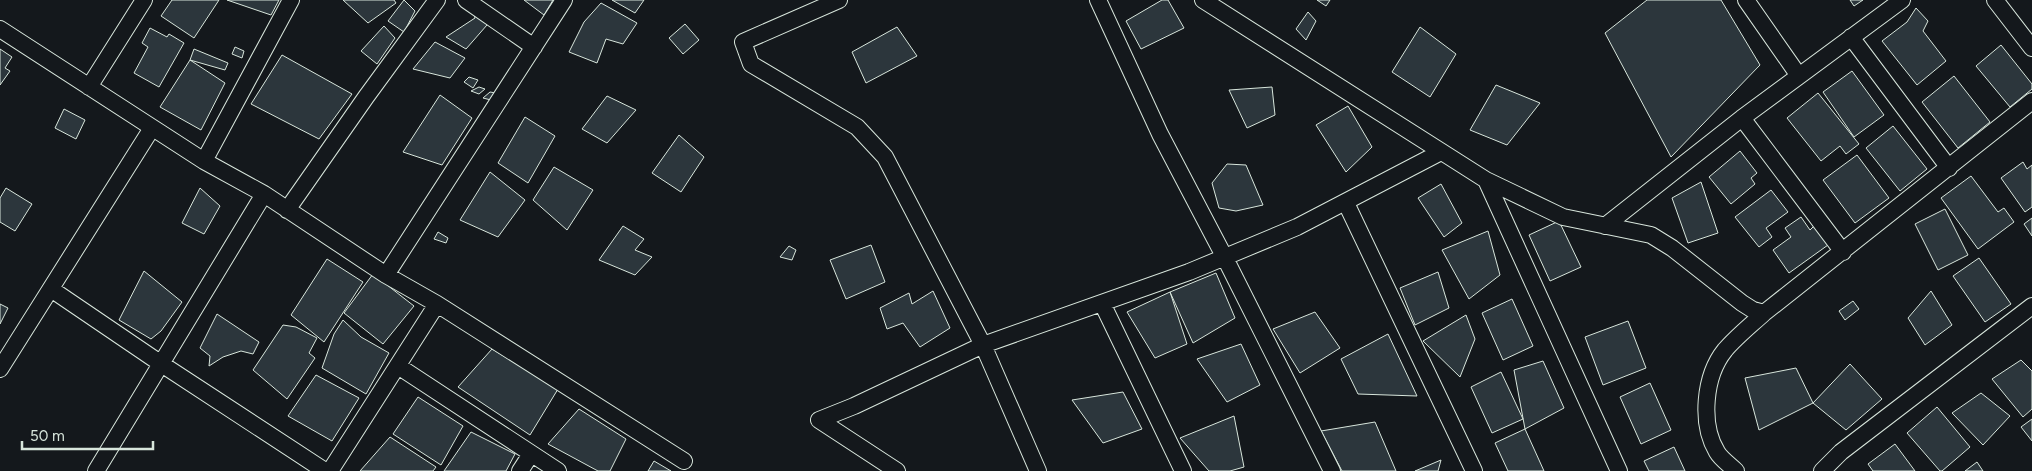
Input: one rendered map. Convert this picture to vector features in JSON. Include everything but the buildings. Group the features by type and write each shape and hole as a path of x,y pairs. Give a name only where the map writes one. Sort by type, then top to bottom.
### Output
{"street":[{"path":"89,87 144,0"},
{"path":"204,162 291,0"},
{"path":"287,210 437,0"},
{"path":"466,0 534,47"},
{"path":"386,275 564,0"},
{"path":"839,0 744,42 750,64 857,127 885,157 983,345 1038,471"},
{"path":"1098,0 1160,134 1225,258 1332,471"},
{"path":"1203,0 1486,180 1563,217 1651,235 1672,248 1742,303 1753,310 1764,313"},
{"path":"1746,0 1799,76"},
{"path":"1605,226 1742,118 1902,0"},
{"path":"1995,0 2032,48"},
{"path":"0,29 204,162 264,194 386,275 437,304 684,461"},
{"path":"1851,38 1949,168"},
{"path":"1736,471 1718,453 1707,430 1705,406 1713,373 1724,351 1764,313 2032,101"},
{"path":"1742,118 1843,252"},
{"path":"0,369 152,128"},
{"path":"897,471 819,420 854,406 983,345 1225,258 1346,203 1441,152"},
{"path":"1486,180 1619,471"},
{"path":"96,471 264,194"},
{"path":"1346,203 1474,471"},
{"path":"51,289 160,363 326,471"},
{"path":"1102,303 1182,471"},
{"path":"330,471 437,304"},
{"path":"1822,471 1841,452 2032,306"},
{"path":"398,366 558,471"},
{"path":"520,471 531,454"}]}
